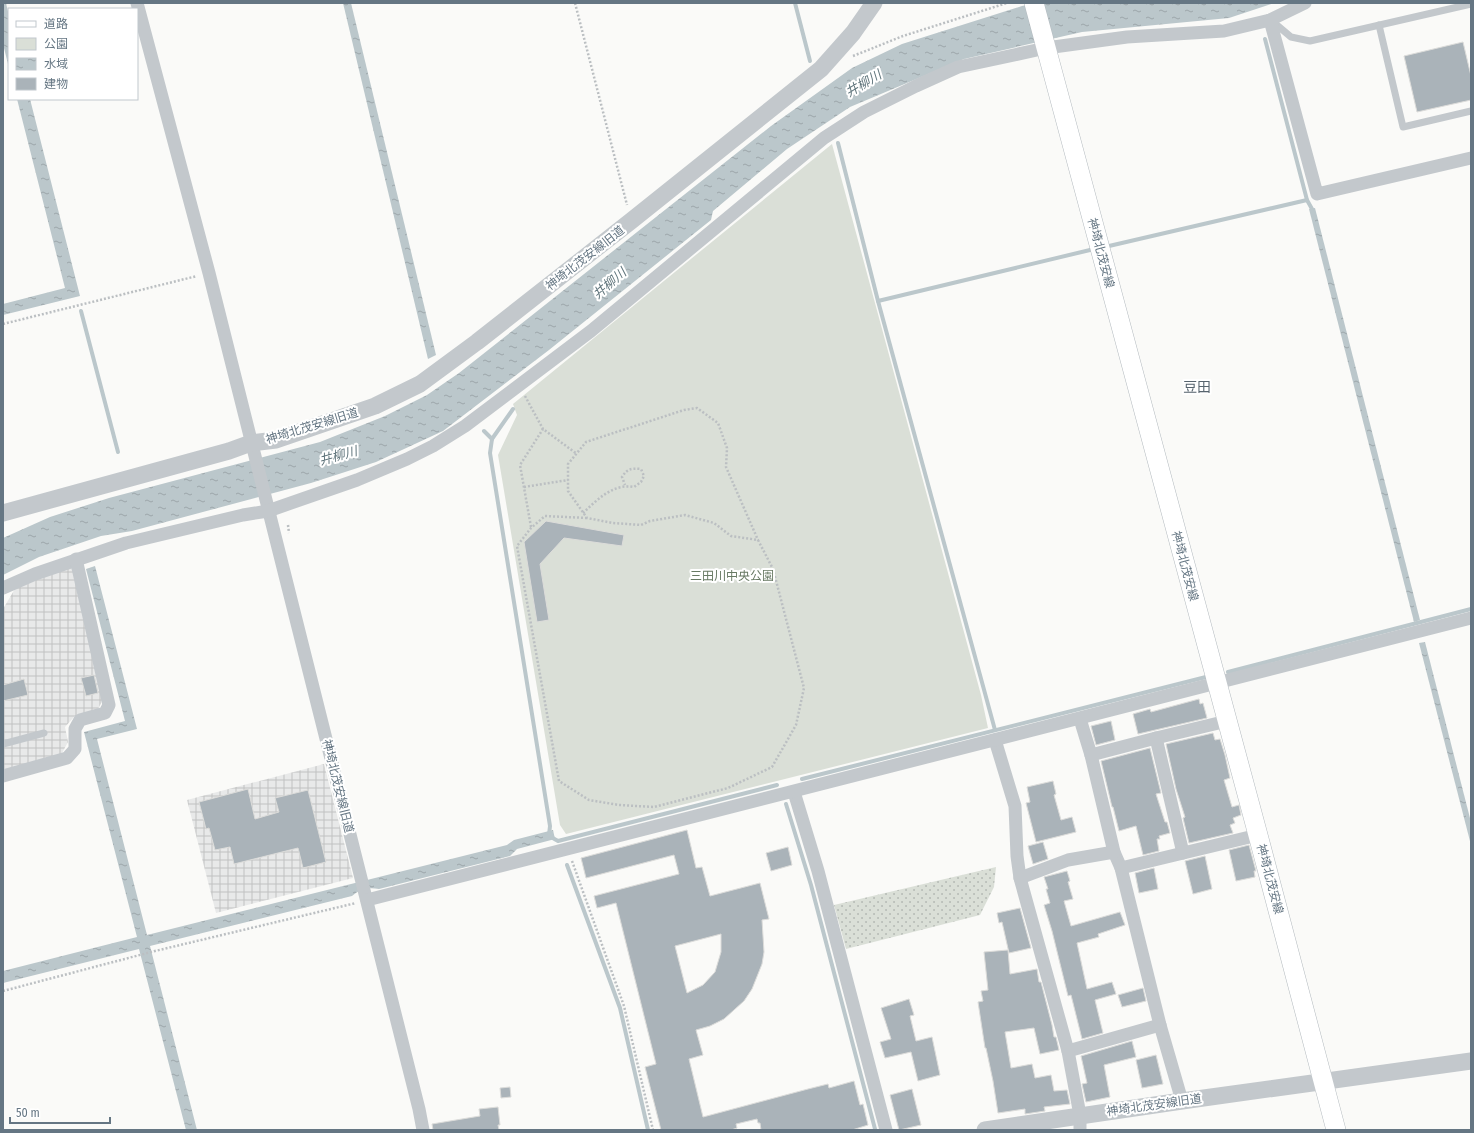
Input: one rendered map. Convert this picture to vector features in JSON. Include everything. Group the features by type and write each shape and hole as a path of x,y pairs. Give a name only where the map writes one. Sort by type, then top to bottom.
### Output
{"main road":[{"name":"神埼北茂安線","path":"1034,3 1336,1130"}],"street":[{"path":"137,3 209,273 252,449"},
{"name":"神埼北茂安線旧道","path":"3,513 229,451 252,449 375,406 420,384 477,342 821,69 853,33 874,3"},
{"path":"3,588 76,559 126,543 243,515 267,506 357,480 407,459 433,446 465,426 591,331 824,138 864,112 958,67 1046,48 1127,37 1224,31 1270,20 1305,3"},
{"path":"1270,20 1317,194 1471,158"},
{"name":"神埼北茂安線旧道","path":"252,449 365,890 423,1130"},
{"path":"3,776 67,758 75,749 75,729 80,720 105,713 109,705 76,559"},
{"path":"365,890 568,849 1471,618"},
{"path":"1080,719 1091,755 1114,852 1121,868 1160,1025 1182,1101"},
{"path":"1091,755 1227,720"},
{"path":"1156,738 1183,853"},
{"path":"995,740 1015,806 1016,856 1020,878 1068,1051 1080,1122"},
{"path":"794,792 820,879 886,1130"},
{"path":"1121,868 1258,835"},
{"path":"1020,878 1068,860 1114,852"},
{"path":"1068,1051 1160,1025"},
{"name":"神埼北茂安線旧道","path":"985,1130 1080,1122 1182,1101 1471,1061"}],"lane":[{"path":"1270,20 1291,37 1310,41 1471,4"},
{"path":"1379,25 1403,127 1471,111"},
{"path":"3,744 44,733"}],"path":[{"path":"575,3 631,221"},
{"path":"848,58 903,36 1007,3"},
{"path":"3,324 209,273"},
{"path":"520,384 543,429 577,454"},
{"path":"587,518 568,491 568,464 586,442 684,410 697,408 718,423 727,448 726,467 758,540 773,569 804,688 796,725 772,767 728,788 654,807 619,805 589,800 559,781 517,546 531,528 545,516 587,518 613,523 641,525 650,521 684,515 714,523 731,536 758,540"},
{"path":"531,528 520,465 543,429"},
{"path":"583,513 603,494 626,485 634,487 641,482 644,476 641,469 633,468 626,471 622,477 626,485"},
{"path":"524,487 568,480"},
{"path":"568,849 624,1006 653,1130"},
{"path":"3,991 138,956 365,890"}],"shaded area":[{"path":"72,566 105,696 98,709 74,717 65,727 68,742 61,755 3,770 3,609 16,587"},
{"path":"324,764 353,878 216,913 187,800"}],"green space":[{"name":"三田川中央公園","path":"832,144 981,695 988,728 566,834 560,825 498,455 517,415 513,404"},
{"path":"996,867 994,887 980,915 846,949 834,905"}],"water":[{"path":"3,3 6,3 8,12 8,64 3,44"},
{"path":"343,3 351,3 436,355 428,359"},
{"name":"井柳川","path":"1038,3 1274,3 1229,18 1082,32 964,59 850,107 787,149 713,211 711,220 549,350 443,431 376,462 311,483 132,531 101,536 39,557 3,575 3,538 50,517 109,498 320,442 385,416 427,395 459,373 771,126 852,68 902,44 1022,6"},
{"path":"17,100 30,100 80,296 3,315 3,304 65,288"},
{"path":"1315,208 1420,620 1414,622 1309,209"},
{"path":"95,566 137,729 97,739 147,935 507,845 514,840 553,830 555,839 517,849 510,856 379,889 364,889 352,896 150,946 197,1130 186,1130 139,949 3,983 3,971 137,937 84,732 125,721 86,569"},
{"path":"1425,642 1471,822 1471,845 1419,643"}],"building":[{"path":"1463,42 1471,76 1471,100 1417,112 1404,56"},
{"path":"546,521 624,535 622,546 564,538 540,564 549,620 537,622 524,542"},
{"path":"94,675 98,693 86,696 81,678"},
{"path":"24,679 28,695 3,701 3,685"},
{"path":"1199,699 1200,704 1203,703 1207,718 1138,734 1133,714 1150,709 1151,712"},
{"path":"1111,721 1115,740 1096,745 1091,726"},
{"path":"1213,733 1215,740 1220,739 1225,755 1230,778 1224,780 1232,807 1239,805 1241,815 1233,818 1235,823 1230,825 1233,833 1189,843 1183,818 1185,817 1176,789 1166,744"},
{"path":"1150,748 1161,793 1156,794 1170,833 1159,836 1160,839 1157,839 1159,851 1143,855 1136,826 1119,831 1101,761"},
{"path":"1053,781 1056,794 1054,795 1061,820 1072,817 1076,832 1036,842 1026,803 1030,802 1027,787"},
{"path":"248,789 255,819 279,812 275,798 308,790 326,862 303,868 298,848 234,864 230,847 215,850 209,828 206,829 199,802"},
{"path":"687,830 696,868 702,867 710,896 760,883 769,919 762,920 764,952 762,964 752,989 744,1001 724,1019 710,1026 696,1030 703,1055 689,1059 703,1117 828,1084 829,1088 854,1081 860,1105 863,1104 868,1125 852,1130 761,1130 760,1123 758,1123 757,1119 736,1124 737,1128 731,1130 661,1130 645,1067 656,1064 616,903 597,908 594,896 679,874 674,855 586,878 581,858","holes":["721,934 721,952 715,972 703,985 687,993 675,946"]},
{"path":"1043,842 1048,859 1033,864 1028,846"},
{"path":"1249,845 1256,871 1254,871 1255,877 1236,881 1229,850"},
{"path":"788,847 792,865 771,871 766,853"},
{"path":"1205,856 1212,889 1193,894 1185,861"},
{"path":"1154,868 1158,889 1139,893 1135,873"},
{"path":"1067,871 1070,881 1068,882 1073,899 1064,901 1071,926 1120,912 1125,925 1098,934 1099,937 1077,943 1087,989 1112,982 1116,994 1095,1000 1103,1033 1082,1039 1071,995 1068,996 1044,905 1050,903 1044,877"},
{"path":"1020,908 1031,948 1009,953 1002,922 999,923 997,913"},
{"path":"1008,950 1010,974 1037,969 1039,982 1041,982 1054,1037 1056,1037 1059,1050 1040,1054 1034,1028 1005,1032 1011,1068 1032,1064 1035,1078 1051,1075 1054,1091 1067,1090 1070,1104 1044,1107 1045,1111 1025,1114 1025,1109 998,1113 993,1081 985,1048 978,1002 983,1001 981,991 988,990 984,952"},
{"path":"1143,988 1146,1001 1122,1007 1118,995"},
{"path":"909,999 914,1015 910,1016 916,1041 932,1037 940,1075 918,1081 911,1052 885,1058 880,1042 891,1039 881,1008"},
{"path":"1132,1041 1136,1057 1104,1065 1110,1097 1086,1102 1082,1084 1087,1083 1081,1056"},
{"path":"1156,1055 1163,1084 1142,1088 1136,1060"},
{"path":"510,1087 511,1097 501,1098 500,1088"},
{"path":"912,1089 921,1125 899,1130 890,1095"},
{"path":"498,1107 500,1125 498,1125 499,1130 433,1130 432,1124 480,1116 479,1109"}],"waterway":[{"path":"795,3 810,61"},
{"path":"1265,39 1307,200 1312,209"},
{"path":"838,143 878,301 995,730"},
{"path":"1109,246 1307,200"},
{"path":"878,301 1090,250"},
{"path":"81,311 118,452"},
{"path":"492,439 513,409"},
{"path":"484,431 492,439 490,453 550,826 549,835"},
{"path":"1228,672 1471,609"},
{"path":"802,779 1206,677"},
{"path":"551,837 558,841 777,785"},
{"path":"786,804 811,885 875,1129"},
{"path":"567,865 620,1008 648,1130"}],"district":[{"name":"豆田","path":"1197,387"}]}
